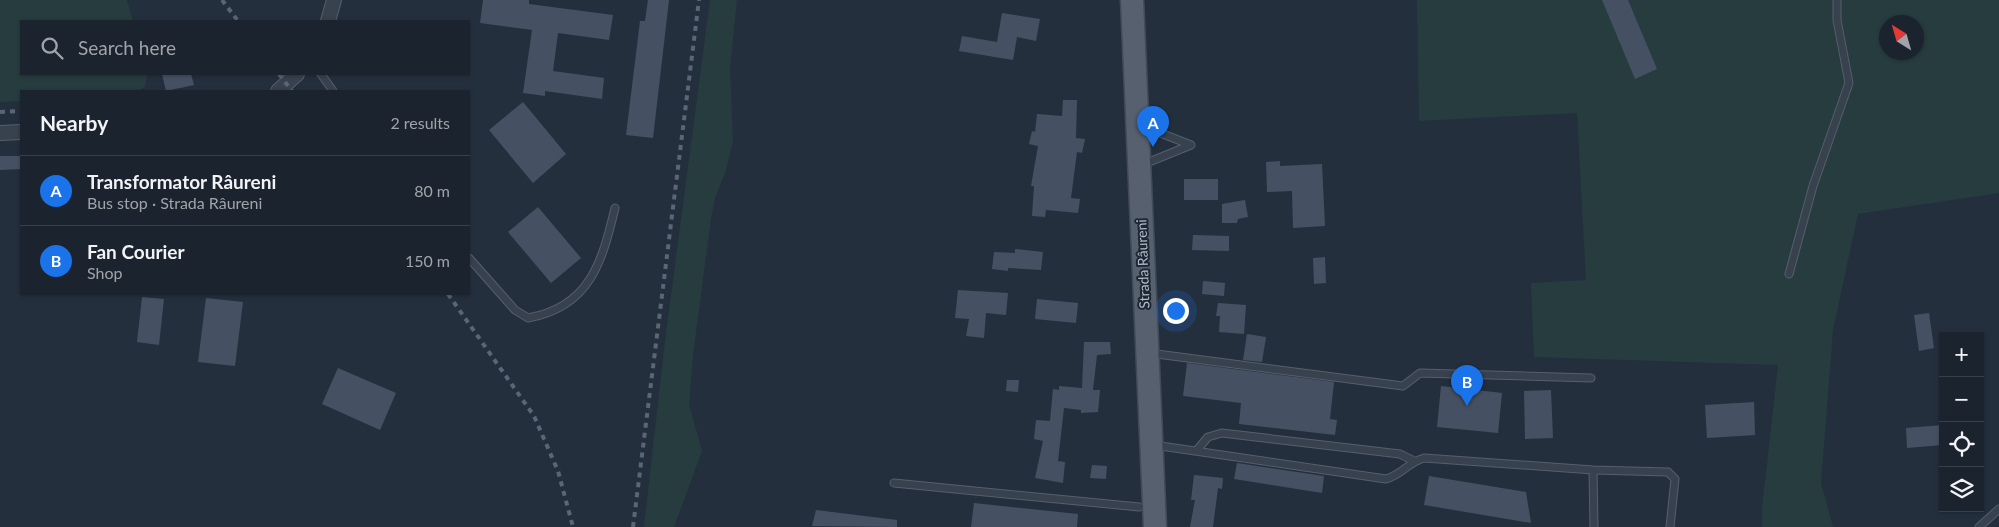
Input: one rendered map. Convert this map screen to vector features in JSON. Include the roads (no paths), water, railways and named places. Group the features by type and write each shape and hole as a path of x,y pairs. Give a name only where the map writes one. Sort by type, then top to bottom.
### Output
{"main road":[{"name":"Strada Râureni","path":"1118,0 1140,517"},
{"name":"Strada Râureni","path":"1132,0 1155,527"}],"street":[{"path":"328,20 334,0"},
{"path":"279,90 296,75"},
{"path":"0,133 20,132"}],"lane":[{"path":"1789,274 1813,186 1849,83 1837,20 1837,0"},
{"path":"322,75 332,90"},
{"path":"1137,123 1191,145 1139,166"},
{"path":"470,259 515,310 528,318 544,315 566,305 591,280 608,235 615,208"},
{"path":"1146,353 1403,386 1420,373 1591,378"},
{"path":"1197,450 1208,437 1222,433 1400,454 1414,461"},
{"path":"1151,444 1386,479 1398,476 1414,461 1424,458 1593,470 1668,472 1675,479 1670,527"},
{"path":"1593,470 1594,527"},
{"path":"894,483 1140,517"},
{"path":"1979,527 1999,509"}],"railway":[{"path":"222,0 237,20"},
{"path":"633,527 699,0"},
{"path":"280,75 291,90"},
{"path":"0,112 20,111"},
{"path":"449,295 534,416 558,471 573,527"}],"place":[{"name":"Transformator Râureni","path":"1153,147"},
{"name":"Fan Courier","path":"1467,406"}]}
